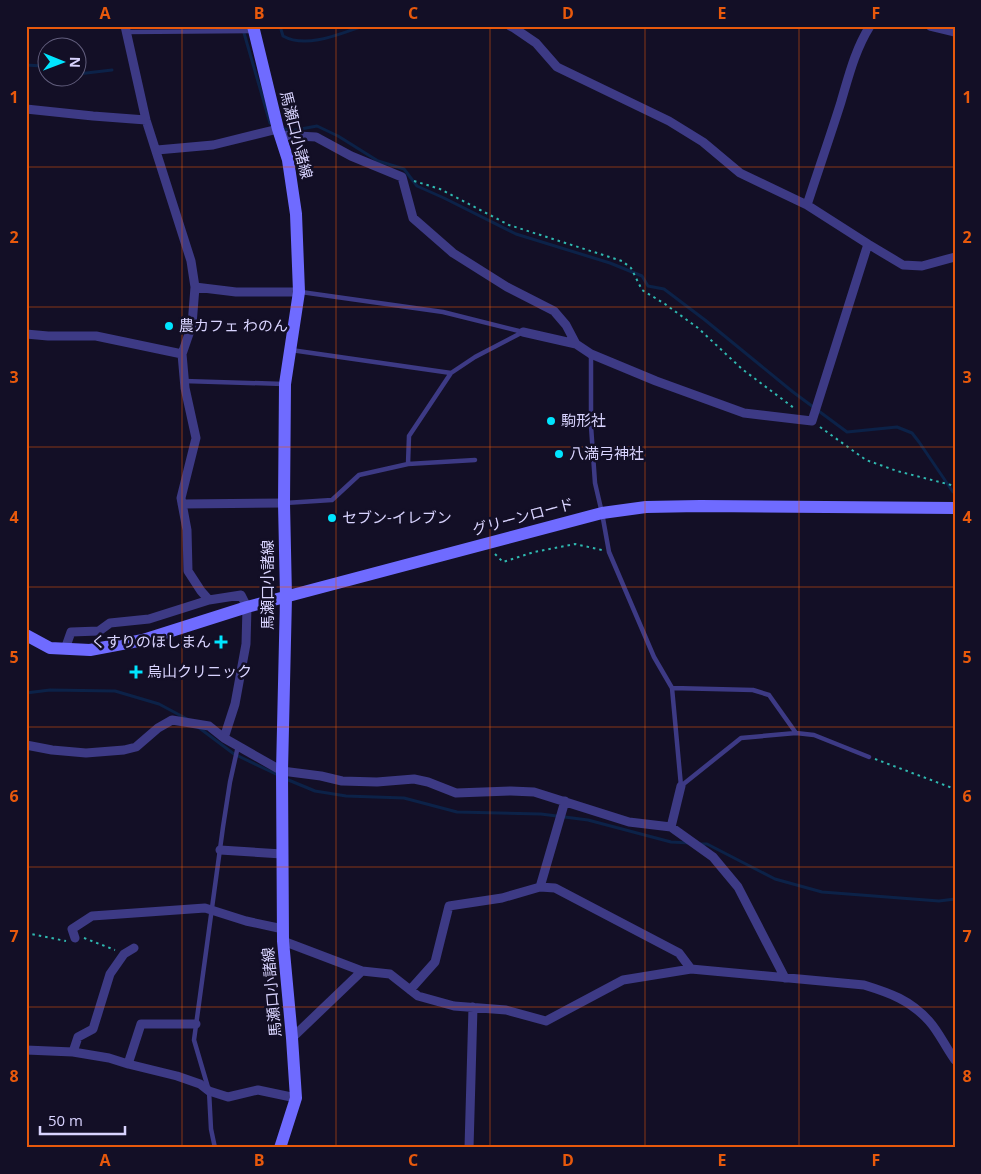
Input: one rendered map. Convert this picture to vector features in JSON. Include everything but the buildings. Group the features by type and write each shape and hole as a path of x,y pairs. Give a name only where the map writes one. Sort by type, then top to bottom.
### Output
{"main road":[{"name":"馬瀬口小諸線","path":"253,29 288,160 296,214 299,292 285,384 284,503 286,597 282,771 283,935 296,1098 280,1148"},
{"name":"グリーンロード","path":"26,635 50,648 65,649 90,650 143,640 247,606 602,513 646,507 700,506 955,508"}],"street":[{"path":"510,26 536,43 557,67 669,121 703,142 740,173 807,205 903,265 922,266 953,257"},
{"path":"807,205 850,69 870,26"},
{"path":"930,26 955,32"},
{"path":"125,29 146,120 191,261 195,288 192,325 182,354 185,388 196,438 181,498 187,530 188,571 209,600"},
{"path":"26,109 146,120"},
{"path":"156,150 213,145 279,132 316,137 351,156 402,177 414,218 453,253 507,287 554,311 566,325 576,344"},
{"path":"523,332 576,344 591,354 656,381 744,413 812,421 868,244"},
{"path":"195,288 236,292 299,292"},
{"path":"26,334 96,336 182,354"},
{"path":"182,504 284,503"},
{"path":"65,649 71,632 98,631 110,623 150,619 209,600 241,595 247,606 246,644 235,704 224,738"},
{"path":"26,745 52,750 86,753 124,750 136,747 158,728 172,720 209,726 224,738 282,771 342,781 377,782 414,779 428,782 456,793 534,792 629,822 670,827 713,857 738,887 785,978"},
{"path":"670,827 681,786"},
{"path":"540,887 565,801"},
{"path":"220,850 282,854"},
{"path":"410,990 435,962 449,906 502,898 540,887 555,888 680,953 690,968"},
{"path":"74,938 72,929 92,916 211,909 283,935 362,971 390,974 418,996 454,1006 506,1010 546,1021 623,980 690,968 864,985 887,992 907,1002 929,1021 955,1060"},
{"path":"73,1052 78,1038 93,1029 110,974 124,954 134,948"},
{"path":"292,1038 362,971"},
{"path":"469,1148 473,1007"},
{"path":"128,1064 141,1024 196,1024"},
{"path":"26,1050 73,1052 109,1058 177,1076 200,1084 209,1091 228,1096 258,1090 296,1098"}],"lane":[{"path":"125,29 253,29"},
{"path":"953,257 955,249"},
{"path":"299,292 442,312 523,332"},
{"path":"408,464 409,436 450,373 474,357 523,332"},
{"path":"290,350 450,373"},
{"path":"591,354 591,426 595,483 609,552 654,657 672,688 681,786"},
{"path":"184,381 285,384"},
{"path":"284,503 332,500 359,475 408,464 475,460"},
{"path":"672,688 754,690 769,695 796,733"},
{"path":"681,786 741,738 796,733 814,735 869,757"},
{"path":"215,1148 211,1129 209,1091 194,1040 230,782 238,746"}],"path":[{"path":"402,177 440,189 509,225 622,261 631,268 642,290 698,328 742,369 796,410"},
{"path":"812,421 866,460 897,471 955,486"},
{"path":"490,542 495,555 503,562 534,552 575,544 609,552"},
{"path":"869,757 955,790"}],"waterway":[{"path":"242,26 270,123 273,124"},
{"path":"280,26 283,36 292,40 302,41 323,39 363,26"},
{"path":"26,65 38,66"},
{"path":"88,73 112,70"},
{"path":"281,127 290,131 317,126 338,136 378,161 404,169 417,186 516,234 610,263 642,276 648,286 664,289 793,392 847,432 897,427 912,433 955,493"},
{"path":"26,693 50,690 115,691 159,704 187,719"},
{"path":"198,727 234,754 278,775"},
{"path":"286,779 315,791 346,796 404,798 457,812 541,814 588,820 671,842 690,843"},
{"path":"698,844 707,844 775,879 822,892 939,901 955,899"}],"place":[{"name":"農カフェ わのん","path":"169,326"},
{"name":"駒形社","path":"551,421"},
{"name":"八満弓神社","path":"559,454"},
{"name":"セブン-イレブン","path":"332,518"},
{"name":"くすりのほしまん","path":"221,642"},
{"name":"烏山クリニック","path":"136,672"}]}
